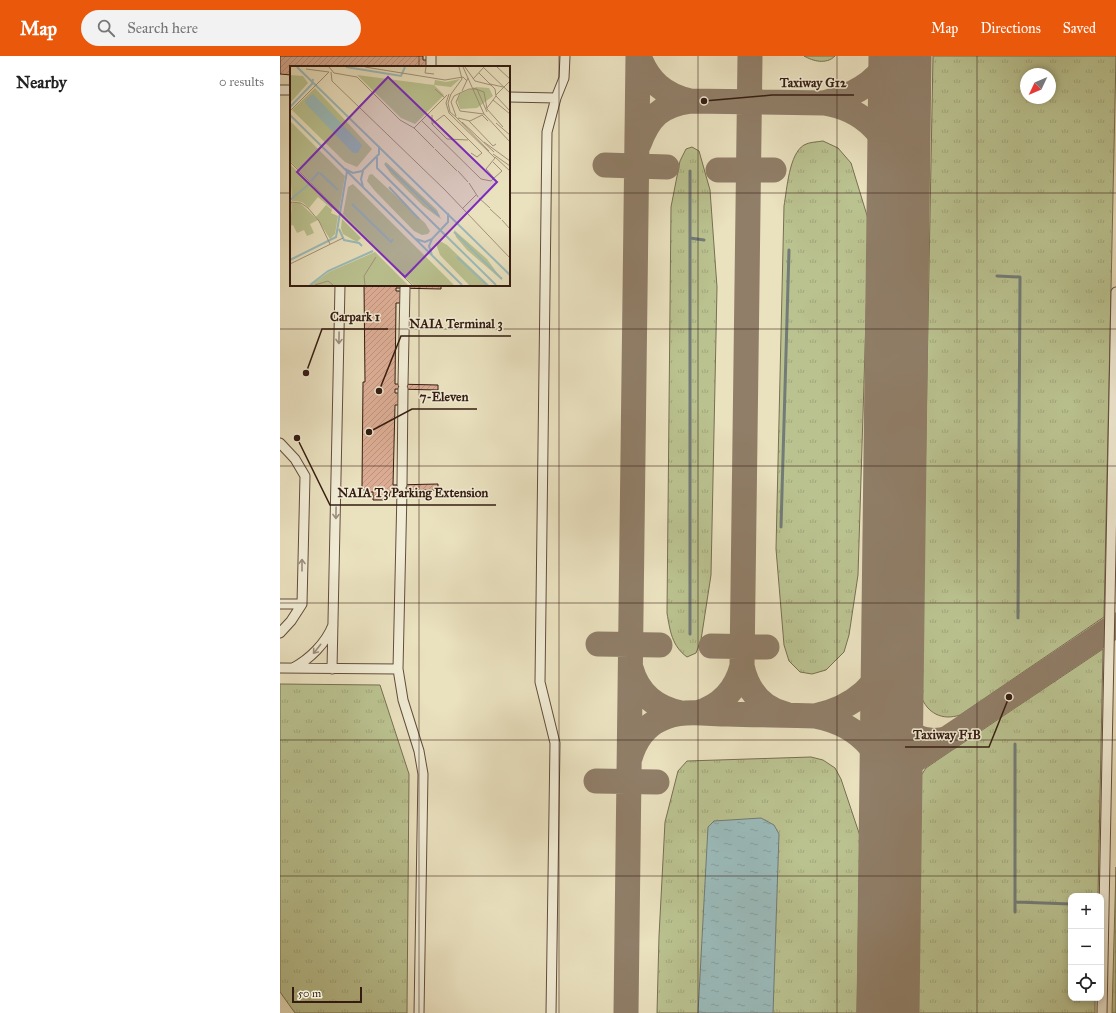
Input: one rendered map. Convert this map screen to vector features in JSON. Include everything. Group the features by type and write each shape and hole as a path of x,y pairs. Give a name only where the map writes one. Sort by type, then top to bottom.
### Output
{"lane":[{"path":"551,1013 555,743 540,682 547,132 556,98 564,78 565,56"},
{"path":"510,98 556,98"},
{"path":"332,669 340,286"},
{"path":"405,288 398,669 403,700 419,751 423,774 419,1013"},
{"path":"1102,1013 1116,292"},
{"path":"280,442 295,459 305,476 302,604 291,621 280,633"},
{"path":"280,604 302,604"},
{"path":"292,668 308,659 314,653 328,634 334,622"},
{"path":"280,668 398,669"}],"green space":[{"path":"804,56 835,56 824,61 815,61"},
{"path":"933,56 1116,56 1104,617 960,715 953,717 941,716 931,711 921,696"},
{"path":"823,141 838,148 851,163 869,222 858,575 849,635 844,652 826,670 812,674 800,672 789,661 784,645 776,549 784,206 790,172 795,156 804,145"},
{"path":"692,147 699,151 710,190 717,287 711,575 701,640 696,653 687,657 678,648 672,638 667,613 671,207 680,161 686,149"},
{"path":"1103,649 1098,893 1068,893 1068,1001 1095,1001 1095,1013 917,1013 920,777 926,768"},
{"path":"280,684 380,685 409,774 407,1013 295,1013 280,992"},
{"path":"811,757 823,760 835,768 841,779 860,836 857,1013 657,1013 659,936 665,822 678,771 687,761"},
{"path":"1116,867 1116,1013 1112,1013"}],"water":[{"path":"761,818 774,825 779,834 773,1013 698,1013 708,827 714,821"}],"building":[{"path":"280,56 423,56 423,60 431,60 431,66 290,66 290,75 280,74"},
{"path":"364,286 441,286 441,289 396,288 396,291 402,291 402,303 396,303 395,384 438,385 438,390 395,389 395,393 401,393 401,405 395,405 393,485 438,484 438,490 392,490 393,492 390,492 389,497 387,497 387,492 384,492 384,500 373,500 373,492 366,494 362,486 363,382 365,382"}],"waterway":[{"path":"690,171 690,634"},
{"path":"690,238 704,240"},
{"path":"781,527 789,250"},
{"path":"997,276 1020,277 1018,618"},
{"path":"1015,744 1015,902"},
{"path":"1015,912 1015,902 1068,904"}],"taxiway":[{"path":"626,1013 638,56"},
{"path":"639,56 647,73 658,86 672,95 690,101"},
{"path":"697,713 713,706 726,696 736,682 742,666 750,56"},
{"path":"824,103 854,92 863,87 879,74 891,56"},
{"path":"639,144 647,126 657,114 664,109 680,103 690,101 824,103 851,111 873,127 889,149 898,177"},
{"path":"605,165 667,167"},
{"path":"718,170 774,170"},
{"path":"891,791 894,779 903,768 1116,625"},
{"path":"598,644 660,645"},
{"path":"711,646 767,647"},
{"path":"815,716 841,707 853,701 863,693 880,674 891,648"},
{"path":"742,666 747,682 756,696 769,707 785,714"},
{"path":"631,668 638,685 649,698 664,708 681,713"},
{"path":"892,708 901,724 907,731 914,735 922,739 930,740 949,738"},
{"path":"630,758 638,740 645,730 655,722 677,714 694,713 815,716 847,727 860,736 871,747 879,760 885,775 889,791 890,809"},
{"path":"596,781 657,782"}],"runway":[{"path":"888,1013 900,56"}],"place":[{"name":"Taxiway G12","path":"704,101"},
{"name":"Carpark 1","path":"306,373"},
{"name":"NAIA Terminal 3","path":"379,391"},
{"name":"7-Eleven","path":"369,432"},
{"name":"NAIA T3 Parking Extension","path":"297,438"},
{"name":"Taxiway F1B","path":"1009,697"}]}
